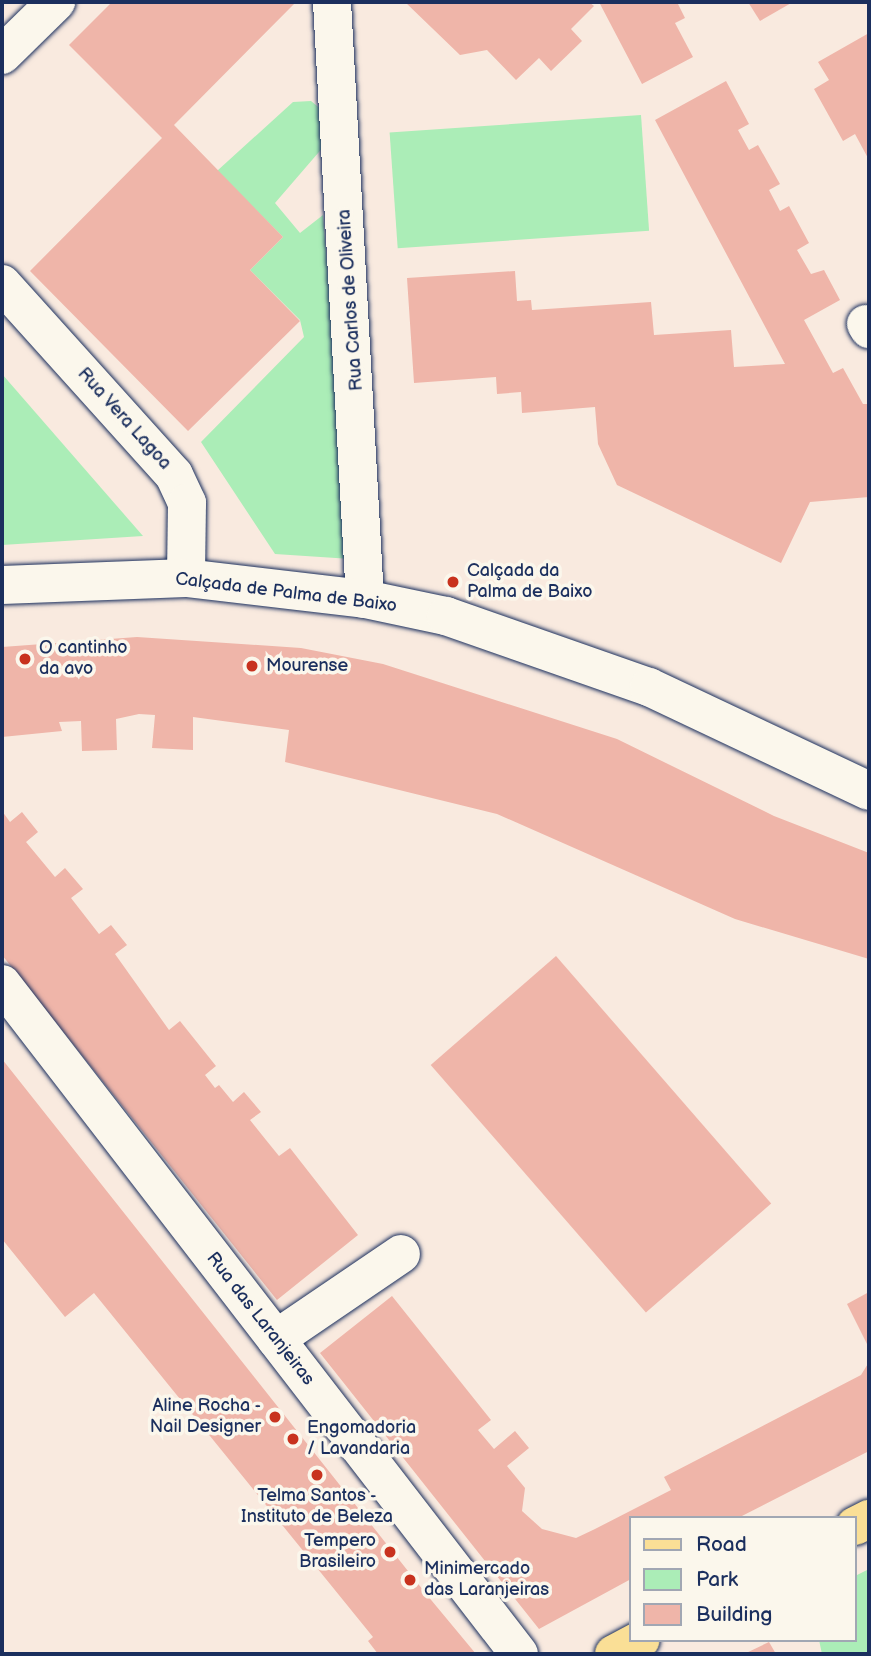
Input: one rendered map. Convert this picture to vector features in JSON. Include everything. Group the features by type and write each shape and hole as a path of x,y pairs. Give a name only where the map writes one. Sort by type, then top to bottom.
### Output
{"main road":[{"path":"614,1654 636,1642"}],"street":[{"path":"2,55 56,2"},
{"name":"Rua Carlos de Oliveira","path":"332,2 365,599"},
{"name":"Rua Vera Lagoa","path":"2,284 174,475 188,510 186,578"},
{"name":"Calçada de Palma de Baixo","path":"2,585 186,578 365,599 446,616 636,682 869,791"},
{"name":"Rua das Laranjeiras","path":"2,984 519,1654"},
{"path":"276,1339 401,1254"}],"green space":[{"path":"311,101 322,110 325,145 275,203 300,233 323,215 351,559 275,554 201,442 304,337 300,320 250,270 283,237 217,171 293,102"},
{"path":"641,115 649,231 398,248 390,133"},
{"path":"2,374 143,536 2,545"},
{"path":"869,1569 869,1654 822,1654 819,1642 857,1642 857,1575"}],"building":[{"path":"112,2 296,2 174,125 283,237 250,270 300,321 188,431 30,271 162,138 69,45"},
{"path":"405,2 589,2 594,6 571,29 582,41 551,71 539,58 516,80 487,50 460,55"},
{"path":"599,2 677,2 685,18 675,23 693,57 642,84"},
{"path":"748,2 793,2 760,21"},
{"path":"869,33 869,160 855,134 843,141 814,89 829,80 818,62"},
{"path":"726,81 749,124 738,130 749,150 758,145 780,184 769,190 780,211 789,206 809,243 797,250 811,274 824,270 840,300 804,320 833,373 843,368 863,404 869,404 869,497 810,502 781,563 617,485 598,444 595,407 522,413 521,392 497,394 496,377 414,383 407,278 515,271 517,301 531,300 532,310 651,302 654,335 731,330 734,367 785,364 655,120"},
{"path":"137,637 301,648 383,664 617,739 774,816 869,853 869,959 735,919 497,814 285,762 289,730 193,717 193,750 152,748 155,715 139,714 116,719 117,750 82,751 81,721 59,722 62,731 2,737 2,647"},
{"path":"2,811 10,822 22,812 38,832 26,842 55,877 65,868 83,889 71,898 99,934 111,925 127,945 115,954 169,1030 180,1021 216,1066 205,1075 215,1088 219,1085 233,1102 244,1092 261,1112 250,1120 279,1156 290,1148 358,1235 277,1300 2,955"},
{"path":"556,956 771,1204 646,1312 431,1065"},
{"path":"2,1059 476,1654 378,1654 368,1641 373,1637 94,1293 65,1317 2,1239"},
{"path":"869,1292 869,1348 847,1304"},
{"path":"392,1296 491,1420 478,1430 494,1449 515,1431 529,1448 507,1466 525,1488 522,1511 542,1529 576,1538 671,1490 664,1477 861,1375 869,1362 869,1451 742,1516 630,1516 630,1580 539,1629 320,1353"},
{"path":"769,1642 776,1654 744,1654"}],"place":[{"name":"Calçada da Palma de Baixo","path":"453,582"},
{"name":"O cantinho da avo","path":"25,659"},
{"name":"Mourense","path":"252,666"},
{"name":"Aline Rocha - Nail Designer","path":"275,1417"},
{"name":"Engomadoria / Lavandaria","path":"293,1439"},
{"name":"Telma Santos - Instituto de Beleza","path":"317,1475"},
{"name":"Tempero Brasileiro","path":"390,1552"},
{"name":"Minimercado das Laranjeiras","path":"410,1580"}]}
